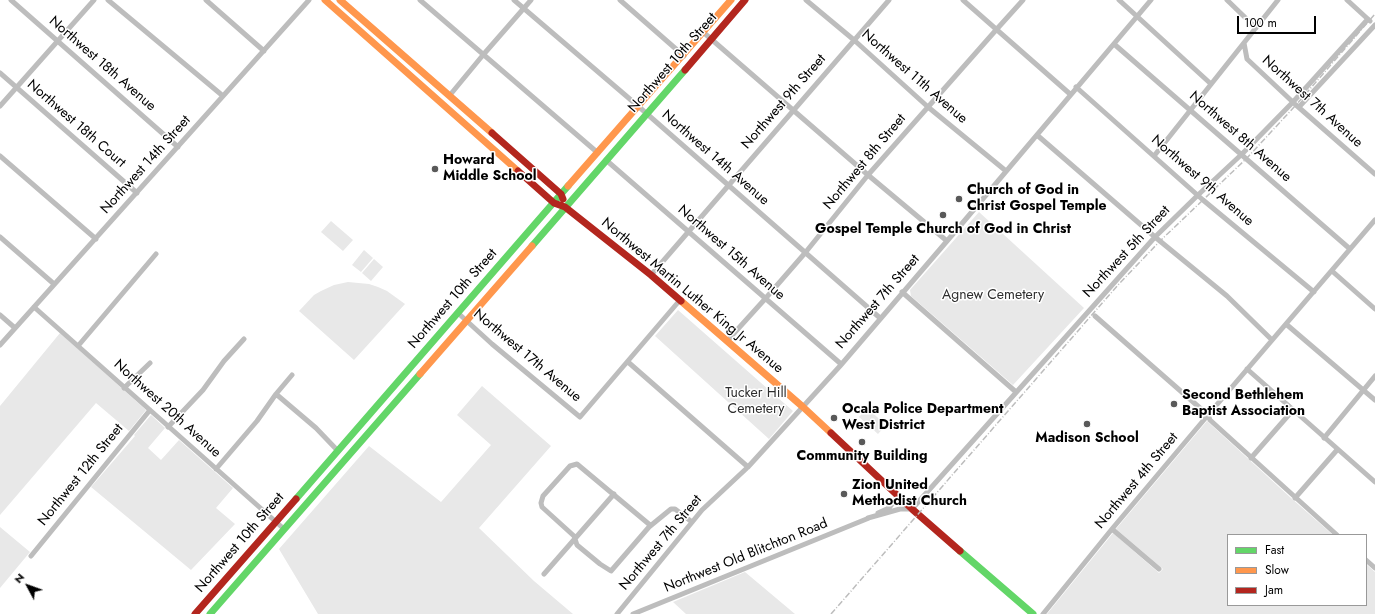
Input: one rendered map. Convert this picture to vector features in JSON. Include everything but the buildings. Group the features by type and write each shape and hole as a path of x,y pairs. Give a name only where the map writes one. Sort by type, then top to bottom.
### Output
{"main road":[{"name":"Northwest Martin Luther King Jr Avenue","path":"325,0 554,203 566,207 680,300 803,407 912,509 1033,614"},
{"path":"340,0 561,194 566,207"},
{"name":"Northwest 10th Street","path":"195,614 731,0"},
{"name":"Northwest 10th Street","path":"210,614 467,321 745,0"},
{"path":"357,429 365,436"}],"street":[{"name":"Northwest 18th Avenue","path":"11,0 178,147"},
{"path":"0,106 94,0"},
{"path":"108,0 223,96"},
{"path":"206,0 264,51"},
{"name":"Northwest 14th Street","path":"0,345 309,0"},
{"path":"420,0 598,153"},
{"name":"Northwest 14th Avenue","path":"514,0 638,106 880,318"},
{"path":"450,95 531,0"},
{"path":"620,0 691,62"},
{"name":"Northwest 11th Avenue","path":"806,0 854,40 928,107 1006,171"},
{"name":"Northwest 9th Street","path":"651,275 889,0"},
{"path":"962,0 1070,94"},
{"name":"Northwest 8th Street","path":"726,341 765,299 868,175 1023,0"},
{"path":"1119,0 1211,84"},
{"name":"Northwest 7th Street","path":"617,614 702,510 748,467 841,364 1151,0"},
{"path":"1227,0 1256,28"},
{"path":"1154,156 1278,0"},
{"path":"1299,107 1375,25 1347,0"},
{"name":"Northwest 5th Street","path":"912,509 1155,237 1242,154 1293,102 1368,19"},
{"path":"703,32 868,175 947,241"},
{"name":"Northwest 7th Avenue","path":"1244,43 1247,59 1293,102 1375,174"},
{"name":"Northwest 8th Avenue","path":"1114,44 1350,249"},
{"name":"Northwest 18th Court","path":"0,73 137,193"},
{"name":"Northwest 9th Avenue","path":"1076,87 1198,195 1314,292"},
{"path":"1037,135 1155,237 1227,296 1272,340"},
{"path":"0,156 96,239"},
{"name":"Northwest 15th Avenue","path":"606,160 841,364"},
{"name":"Northwest 4th Street","path":"1044,614 1112,529 1375,220"},
{"path":"0,237 54,284"},
{"path":"78,346 156,254"},
{"path":"1332,271 1375,309"},
{"path":"902,292 1016,392"},
{"path":"680,300 628,362 748,467"},
{"name":"Northwest 20th Avenue","path":"34,307 284,529"},
{"name":"Northwest 17th Avenue","path":"458,313 492,344 580,417 628,362"},
{"path":"0,315 15,328"},
{"path":"1095,316 1208,415 1210,420 1336,534"},
{"path":"1286,324 1375,400"},
{"path":"168,427 203,390 224,361 244,339"},
{"path":"124,388 150,363"},
{"path":"1247,369 1375,482"},
{"path":"216,469 257,421 292,374"},
{"path":"1324,438 1375,376"},
{"path":"276,394 316,428 338,451"},
{"name":"Northwest 12th Street","path":"31,556 150,410"},
{"path":"1251,458 1293,410"},
{"path":"1295,498 1337,450"},
{"path":"650,525 578,464 570,466 543,496 542,507 574,536 577,545 611,571 650,525 670,509 675,509 692,522"},
{"path":"544,574 614,494"},
{"name":"Northwest Old Blitchton Road","path":"633,614 868,518 889,508 898,496"},
{"name":"Northwest Old Blitchton Road","path":"868,518 900,509 912,509"},
{"path":"1112,529 1159,569"},
{"path":"1367,561 1375,568"}],"green space":[{"name":"Agnew Cemetery","path":"979,212 1084,308 1013,385 911,296 910,290"},
{"path":"331,221 353,240 343,251 321,232"},
{"path":"364,250 373,258 361,272 352,265"},
{"path":"374,259 383,267 371,281 362,273"},
{"path":"348,282 369,284 378,287 387,291 405,304 354,360 299,311 314,295 334,285"},
{"name":"Tucker Hill Cemetery","path":"678,310 793,411 769,439 655,336"},
{"path":"60,333 146,410 129,431 96,403 0,515 0,406"},
{"path":"482,386 551,446 479,528 534,581 573,614 318,614 279,549 369,446 441,502 491,445 457,415"},
{"path":"867,408 886,425 878,434 859,417"},
{"path":"151,415 165,428 148,448 161,460 179,440 233,488 216,508 235,524 191,570 91,487"},
{"path":"1207,421 1332,534 1227,534 1227,606 1367,606 1367,565 1375,572 1375,614 1047,614 1113,533 1159,573 1163,569 1116,529"},
{"path":"0,527 30,552 0,588"},
{"path":"745,572 795,614 686,614 673,602"}],"railway":[{"path":"831,614 1118,285 1160,241 1247,158 1296,105 1375,14"}],"traffic: fast":[{"path":"532,246 685,70"},
{"path":"296,499 568,186"},
{"path":"210,614 420,374"},
{"path":"960,551 1033,614"}],"traffic: slow":[{"path":"325,0 518,171"},
{"path":"340,0 492,133"},
{"path":"568,186 731,0"},
{"path":"420,374 532,246"},
{"path":"681,301 831,433"}],"traffic: jam":[{"path":"685,70 745,0"},
{"path":"492,133 561,194 563,199"},
{"path":"518,171 554,203 565,207 651,275 681,301"},
{"path":"831,433 912,509 960,551"},
{"path":"195,614 296,499"}],"place":[{"name":"Howard Middle School","path":"435,169"},
{"name":"Church of God in Christ Gospel Temple","path":"959,199"},
{"name":"Gospel Temple Church of God in Christ","path":"943,215"},
{"name":"Second Bethlehem Baptist Association","path":"1174,404"},
{"name":"Ocala Police Department West District","path":"834,418"},
{"name":"Madison School","path":"1087,424"},
{"name":"Community Building","path":"862,442"},
{"name":"Zion United Methodist Church","path":"844,494"}]}
